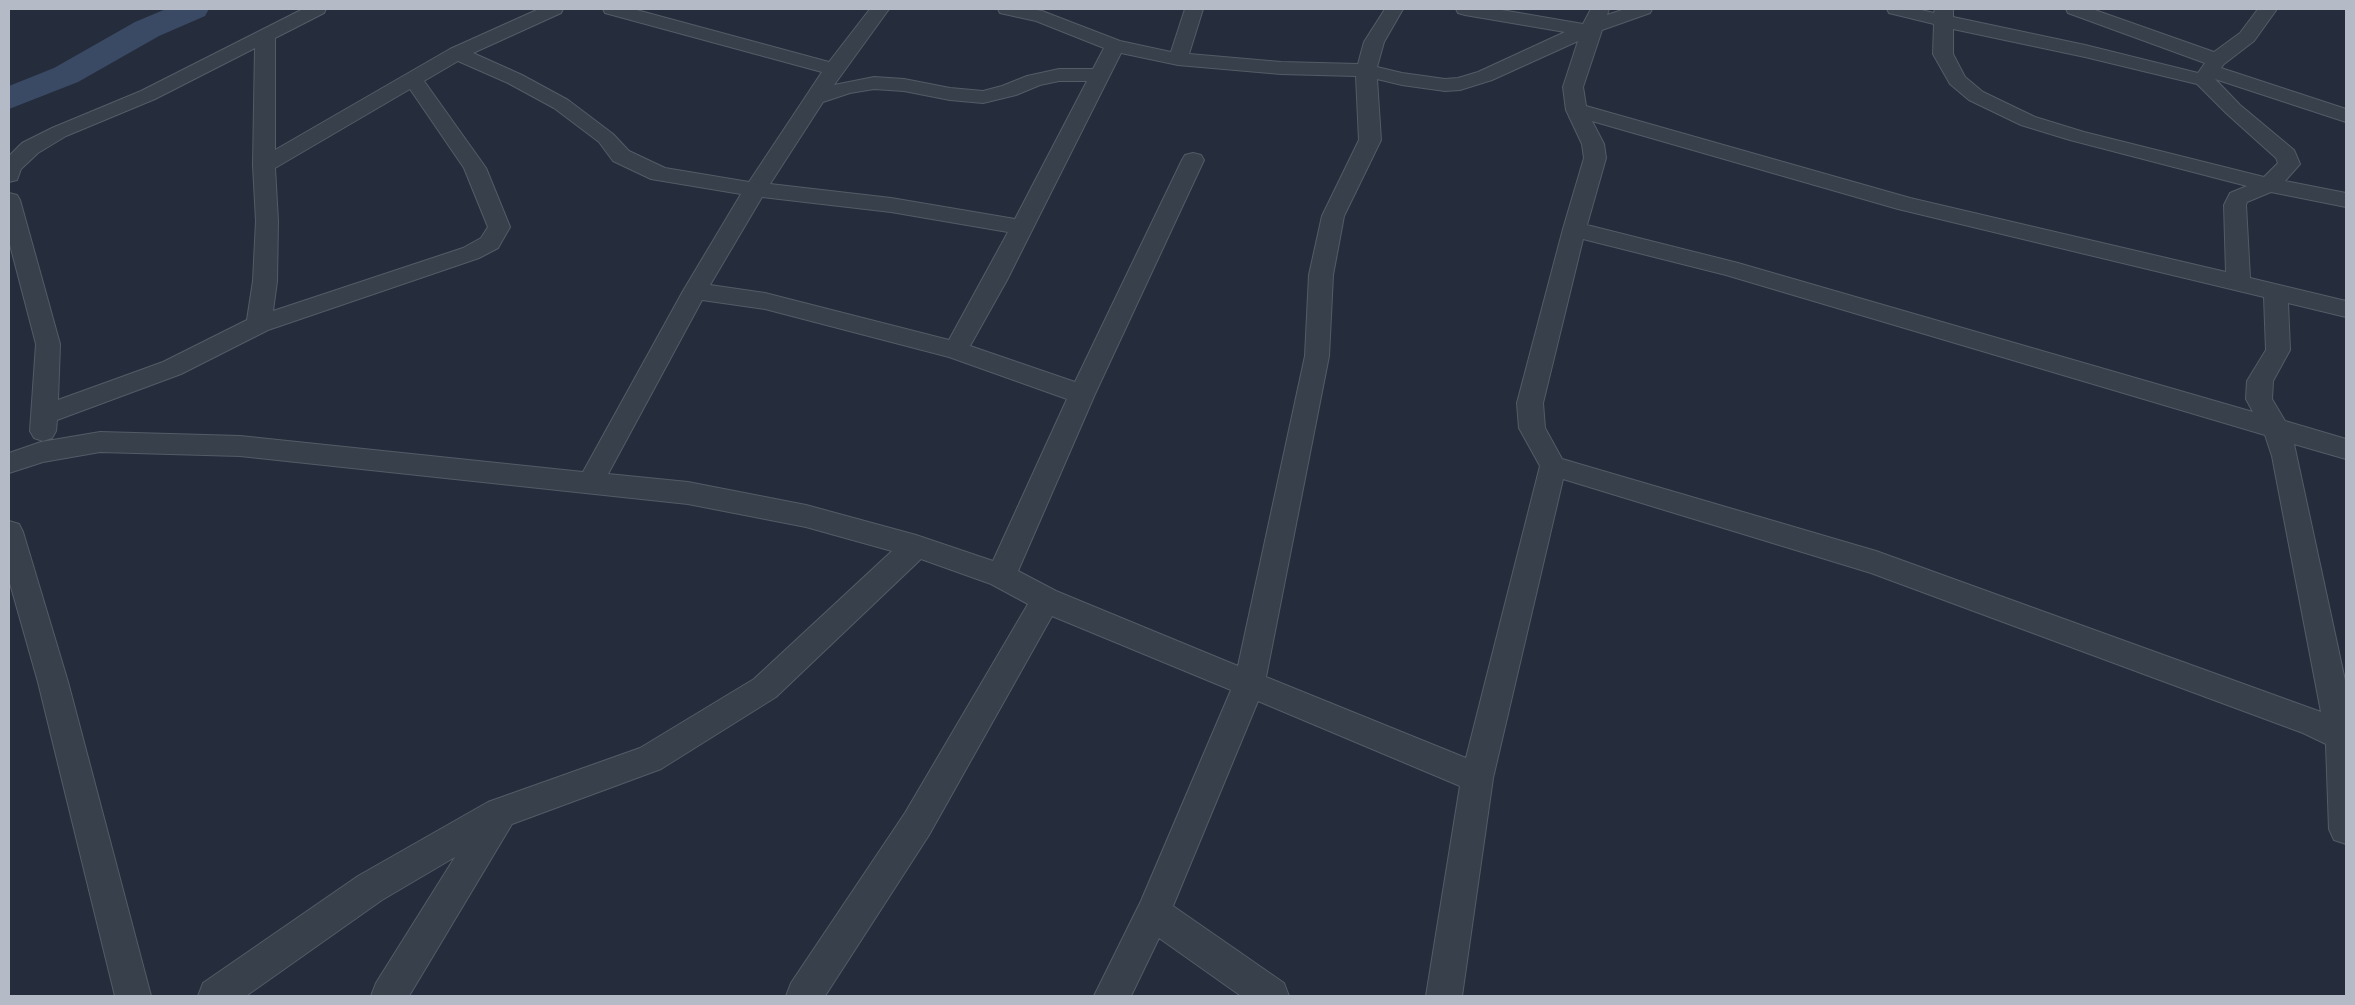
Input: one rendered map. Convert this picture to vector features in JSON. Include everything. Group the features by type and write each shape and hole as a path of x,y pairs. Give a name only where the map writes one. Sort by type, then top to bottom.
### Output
{"street":[{"path":"9,175 10,167 30,148 59,132 148,94 317,9"},
{"path":"264,165 457,53 554,9"},
{"path":"612,9 834,70"},
{"path":"590,483 695,291 756,188 834,70 880,9"},
{"path":"1007,9 1042,17 1115,46 1178,59 1281,68 1366,70 1445,85 1460,84 1485,76 1593,21 1643,9"},
{"path":"1178,59 1194,9"},
{"path":"1112,996 1153,913 1250,683 1317,356 1321,274 1333,216 1356,173 1370,140 1366,70 1374,42 1390,9"},
{"path":"1465,9 1593,21"},
{"path":"1896,9 1943,15 2085,51 2210,70"},
{"path":"2075,9 2210,70 2346,116"},
{"path":"2210,70 2247,37 2263,10"},
{"path":"1943,15 1943,54 1957,80 1976,96 2028,121 2069,134 2269,185 2346,200"},
{"path":"1449,994 1477,778 1553,466 1532,428 1530,403 1594,158 1592,144 1576,110 1572,87 1593,21"},
{"path":"259,324 265,281 267,221 264,165 265,36"},
{"path":"955,350 995,280 1115,46"},
{"path":"457,53 515,79 561,104 606,138 621,156 659,174 712,184 891,205 1022,227"},
{"path":"2210,70 2232,109 2286,155 2289,164 2269,185 2238,198 2235,205 2238,282"},
{"path":"817,97 847,87 874,83 904,85 950,94 983,97 1009,91 1034,80 1059,75 1099,76"},
{"path":"46,414 172,368 259,324 471,253 490,243 499,227 475,168 412,78"},
{"path":"1576,110 1906,204 2276,290 2346,309"},
{"path":"1001,576 1082,394 1193,160"},
{"path":"9,200 48,344 46,414 41,452"},
{"path":"1574,229 1730,268 2346,449"},
{"path":"2276,290 2278,350 2260,382 2259,399 2276,429 2285,456 2344,736 2346,829"},
{"path":"695,291 765,301 955,350 1082,394"},
{"path":"9,463 41,452 100,442 240,446 697,494 806,516 916,546 1001,576 1046,600 1477,778"},
{"path":"1553,466 1876,564 2314,723 2344,736"},
{"path":"9,532 53,682 116,934 134,996"},
{"path":"216,996 370,888 500,813 650,759 765,688 916,546"},
{"path":"804,996 917,824 1046,600"},
{"path":"389,996 500,813"},
{"path":"1153,913 1271,996"}],"waterway":[{"path":"9,98 66,75 147,29 193,9"}]}
